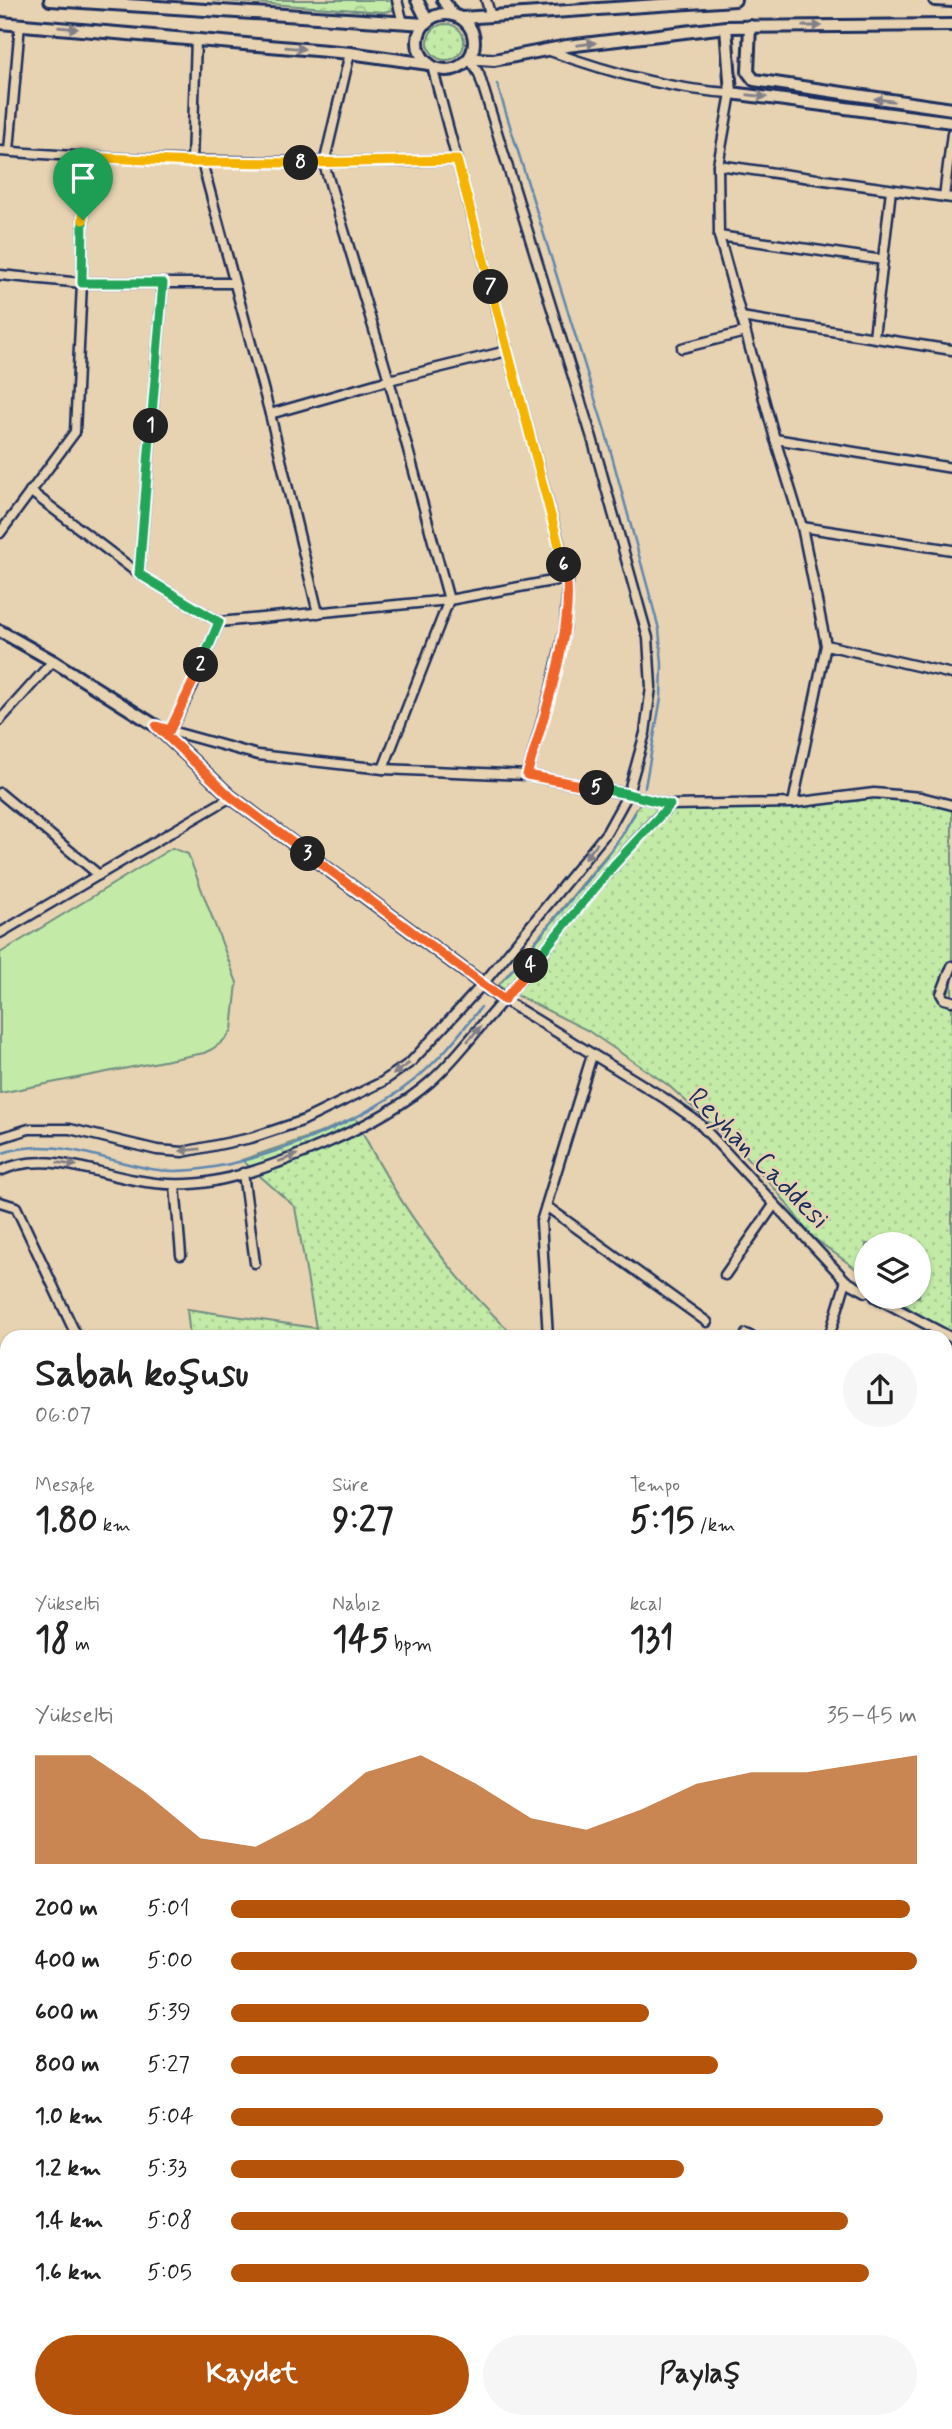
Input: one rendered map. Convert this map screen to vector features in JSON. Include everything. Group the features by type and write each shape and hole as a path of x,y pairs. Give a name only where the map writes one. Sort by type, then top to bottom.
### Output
{"main road":[{"path":"50,0 426,23"},
{"path":"417,0 426,23"},
{"path":"0,23 350,52 430,65 439,69 455,69 470,57 474,37 467,23 457,17 443,0"},
{"path":"430,65 421,55 421,31 426,23 438,16 491,17 727,0"},
{"path":"935,0 952,1"},
{"path":"470,57 494,60 547,50 726,27 952,25"},
{"path":"750,26 748,72 758,81 952,109"},
{"path":"726,27 731,93 952,122"},
{"path":"0,631 156,726 231,797 504,1000"}],"street":[{"path":"397,0 403,23"},
{"path":"486,0 491,17"},
{"path":"20,24 5,151 197,162 324,164 457,160"},
{"path":"197,39 197,162 270,414 318,613"},
{"path":"547,50 648,80 697,90 731,93 718,165 719,236 775,439 803,527 826,645 793,803"},
{"path":"350,52 324,164 389,380 449,600 383,769"},
{"path":"0,1138 29,1129 70,1129 157,1150 183,1152 251,1138 302,1121 382,1082 411,1062 482,985 607,832 628,794 647,721 651,687 648,638 592,438 479,74 470,57"},
{"path":"430,65 568,578 565,628 527,775"},
{"path":"718,165 948,198 952,134"},
{"path":"0,533 75,432 82,283 84,157"},
{"path":"874,337 891,190"},
{"path":"719,236 883,260"},
{"path":"0,275 82,283 234,283"},
{"path":"139,574 163,283"},
{"path":"741,317 952,350"},
{"path":"682,348 745,332"},
{"path":"270,414 389,380 507,351"},
{"path":"775,439 952,468"},
{"path":"30,491 139,574 219,622 449,600 568,578"},
{"path":"803,527 952,550"},
{"path":"170,730 193,685 219,622"},
{"path":"826,645 952,674"},
{"path":"0,720 53,661"},
{"path":"156,726 258,755 383,769 527,775 628,794 670,805 793,803 874,793 921,797 952,805"},
{"path":"0,793 99,875"},
{"path":"0,933 231,797"},
{"path":"0,1171 22,1163 58,1163 133,1180 175,1185 202,1183 278,1162 366,1124 405,1101 444,1068 504,1000 614,865 670,805"},
{"path":"952,966 941,994 944,999 952,1001"},
{"name":"Reyhan Caddesi","path":"504,1000 664,1098 698,1122 846,1281 854,1285"},
{"path":"548,1330 541,1222 592,1055"},
{"path":"243,1173 256,1264"},
{"path":"175,1185 181,1255"},
{"path":"0,1202 16,1207 70,1330"},
{"path":"725,1275 774,1205"},
{"path":"546,1206 707,1322"},
{"path":"831,1330 846,1281"},
{"path":"898,1309 937,1330"}],"green space":[{"path":"213,0 391,0 393,10 384,12"},
{"path":"446,24 459,29 464,42 459,55 446,60 433,55 428,42 433,29"},
{"path":"865,792 952,802 952,1330 940,1330 911,1309 931,1309 931,1232 854,1232 854,1267 811,1236 777,1191 738,1148 668,1085 587,1030 498,986 622,836 641,801 667,808 693,809"},
{"path":"172,848 188,854 237,983 232,1030 220,1044 204,1053 0,1093 0,953"},
{"path":"355,1117 387,1178 425,1235 468,1288 509,1330 189,1330 187,1309 316,1328 295,1207 242,1160 320,1133"}],"waterway":[{"path":"497,84 606,434 659,629 661,698 645,787"},
{"path":"507,976 610,853 635,813"},
{"path":"0,1154 19,1149 57,1148 151,1169 180,1171 251,1159 325,1132 389,1098 432,1064 481,1007"}],"route":[{"path":"84,157 324,164 457,160 568,578 565,628 527,775 628,794 670,805 614,865 504,1000 231,797 156,726 170,730 193,685 219,622 139,574 163,283 82,283 83,220 84,157"}]}
